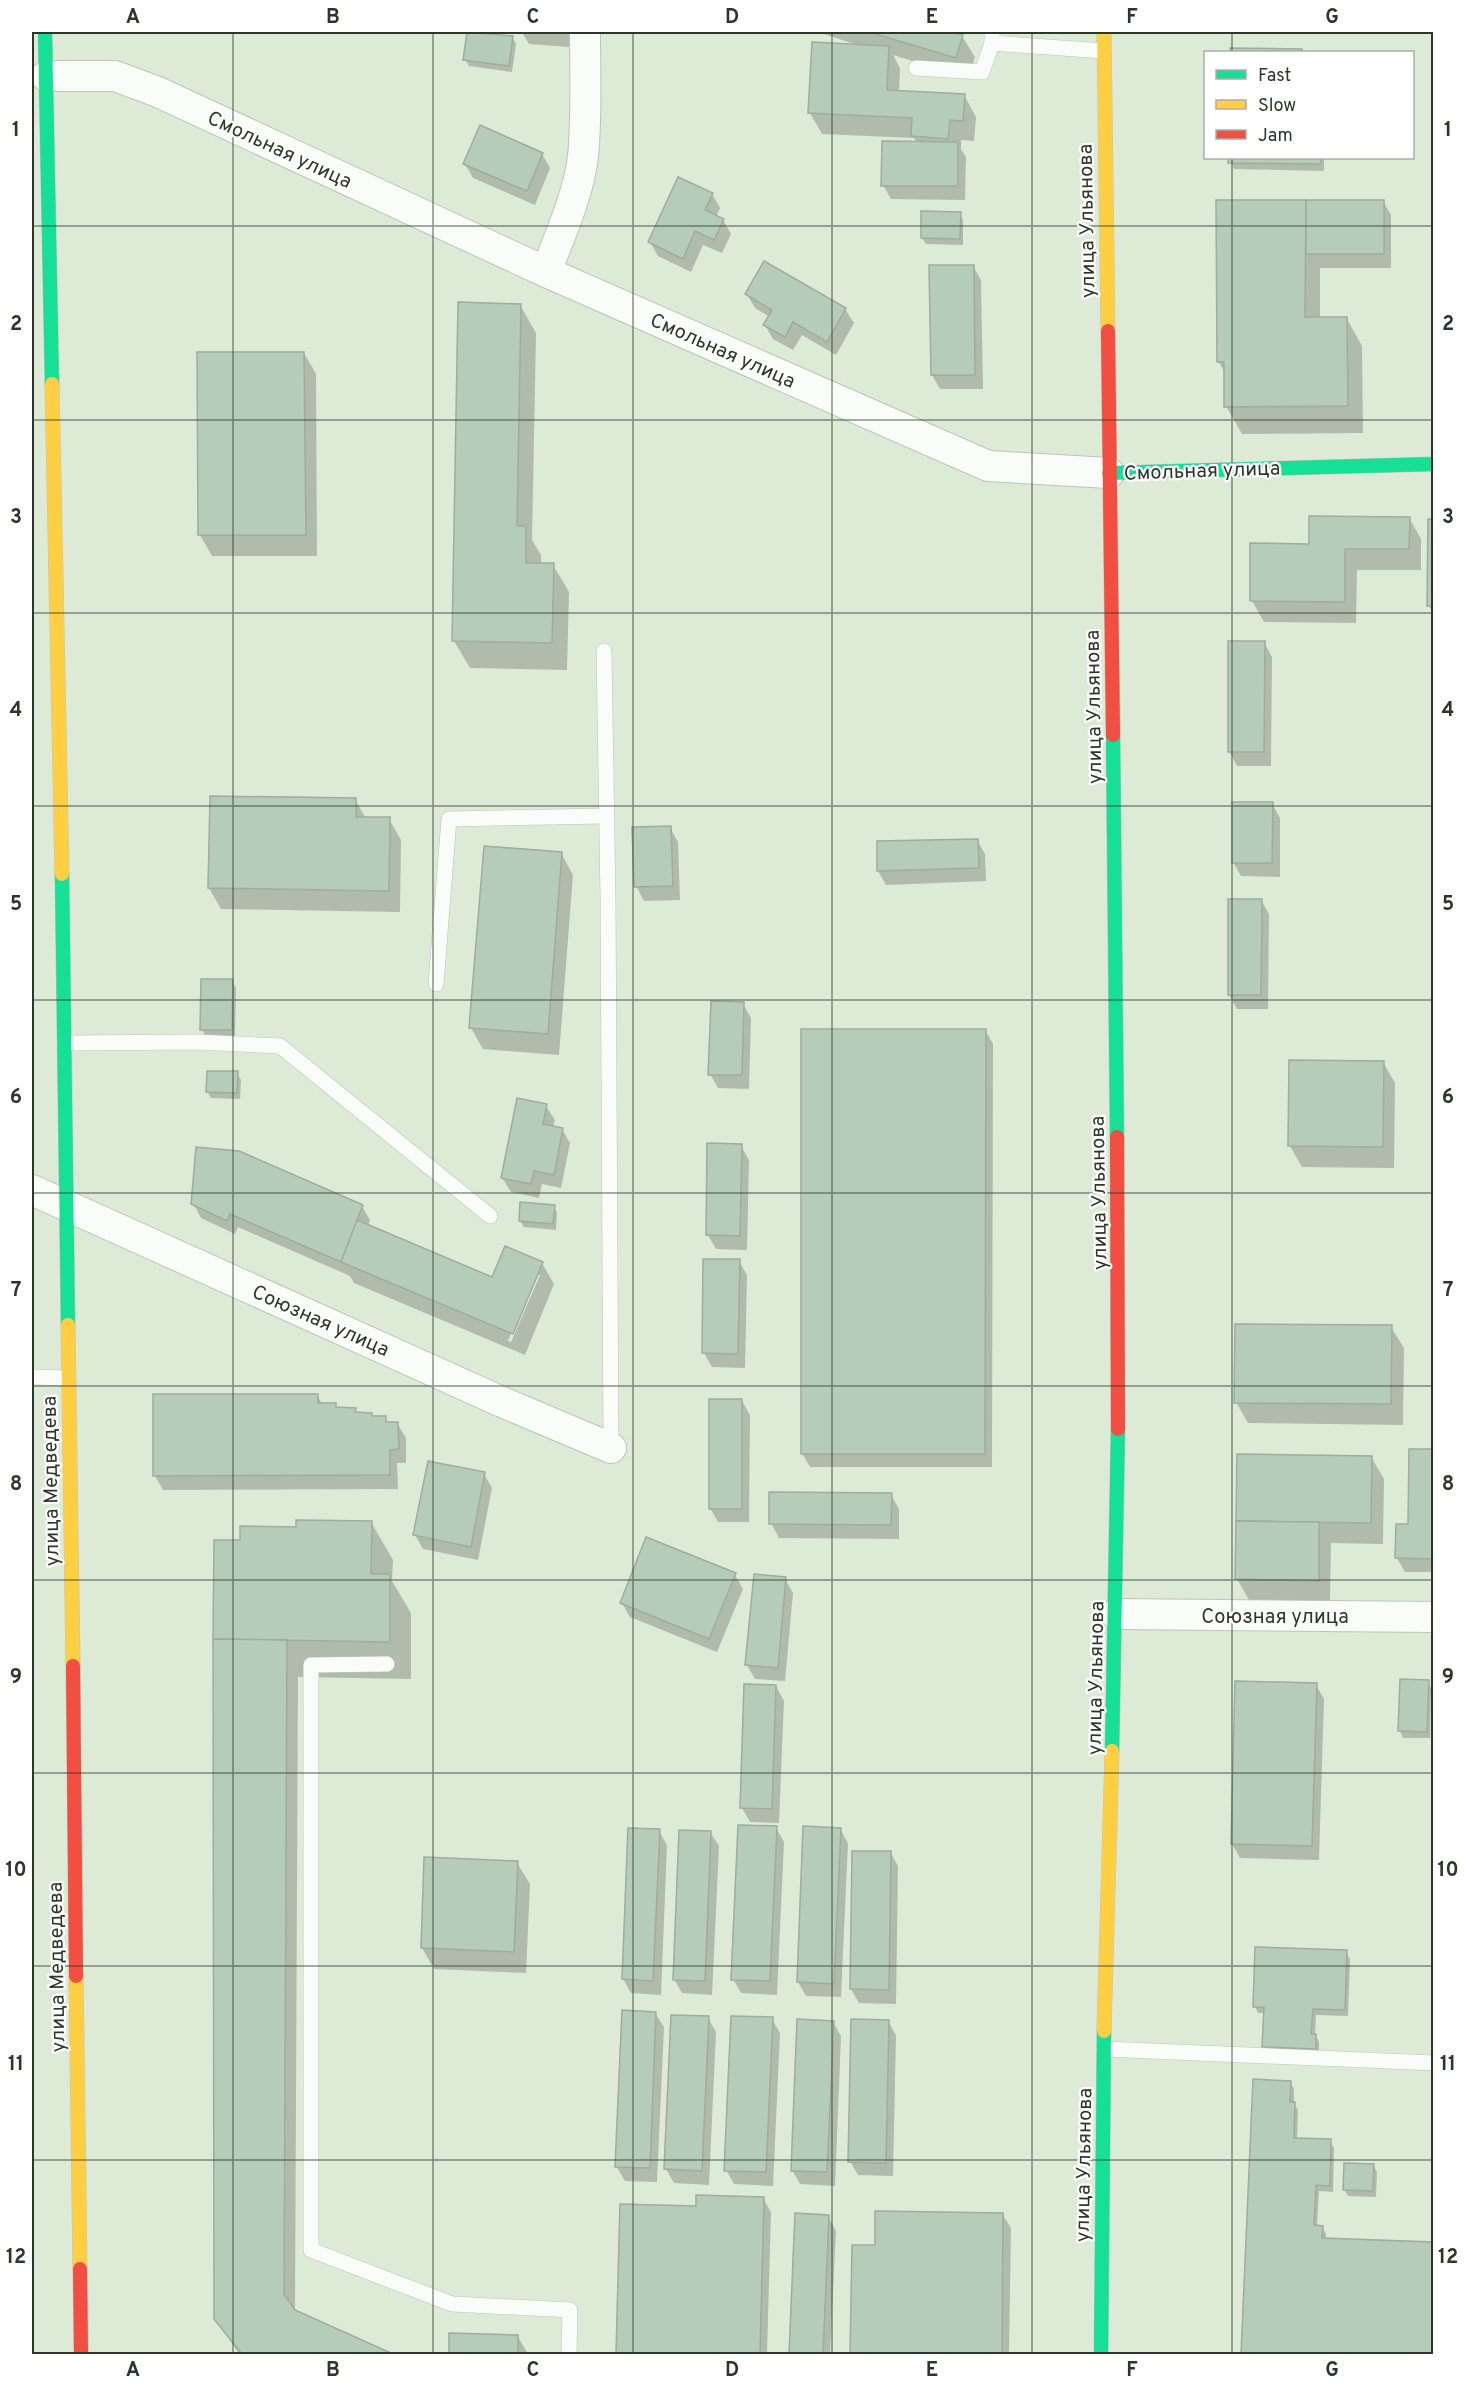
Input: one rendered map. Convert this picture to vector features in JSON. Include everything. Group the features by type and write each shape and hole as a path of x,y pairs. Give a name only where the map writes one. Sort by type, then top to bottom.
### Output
{"street":[{"name":"улица Медведева","path":"45,32 46,76 40,154 65,1043 65,1205 81,2355"},
{"path":"546,272 574,196 582,159 586,103 585,32"},
{"name":"улица Ульянова","path":"1101,2355 1104,2049 1116,1614 1119,1261 1104,32"},
{"name":"Смольная улица","path":"46,76 115,76 158,92 546,272 988,466 1109,473 1434,464"},
{"name":"Союзная улица","path":"32,1190 502,1402 611,1448"},
{"name":"Союзная улица","path":"1116,1614 1434,1617"}],"lane":[{"path":"916,68 982,72 992,38 1104,51"},
{"path":"604,651 611,1448"},
{"path":"436,984 449,819 606,816"},
{"path":"65,1043 197,1042 280,1046 490,1216"},
{"path":"32,1377 68,1378"},
{"path":"387,1664 310,1665 311,2250 452,2304 570,2310 569,2355"},
{"path":"1104,2049 1434,2063"}],"building":[{"path":"467,32 513,36 509,66 463,60"},
{"path":"869,32 952,32 963,35 956,58"},
{"path":"812,42 889,46 887,90 965,94 963,121 950,120 948,139 911,136 912,118 808,113"},
{"path":"1230,48 1302,49 1302,51 1230,51"},
{"path":"480,125 543,153 527,191 463,164"},
{"path":"882,141 958,142 958,186 881,186"},
{"path":"1228,159 1321,159 1321,164 1228,163"},
{"path":"678,177 713,193 705,210 724,219 714,240 695,231 683,259 648,242"},
{"path":"1216,200 1306,200 1305,317 1347,317 1348,406 1224,407 1224,362 1217,362"},
{"path":"1306,200 1384,200 1384,254 1306,254"},
{"path":"921,211 961,212 960,239 921,238"},
{"path":"764,261 846,308 827,342 793,322 785,337 763,325 772,310 745,294"},
{"path":"929,265 974,265 975,375 931,375"},
{"path":"458,302 521,304 517,526 526,526 526,563 554,563 552,643 452,641"},
{"path":"197,352 304,352 306,535 198,535"},
{"path":"1309,516 1410,517 1409,549 1345,549 1345,602 1250,601 1250,543 1309,544"},
{"path":"1428,519 1434,519 1434,606 1427,606"},
{"path":"1228,641 1265,641 1264,752 1228,752"},
{"path":"210,796 356,798 356,817 390,817 389,891 208,888"},
{"path":"1232,802 1273,802 1272,863 1232,863"},
{"path":"671,826 673,886 634,887 632,827"},
{"path":"978,839 979,868 877,871 877,841"},
{"path":"484,846 562,852 548,1034 469,1028"},
{"path":"1228,899 1262,899 1261,995 1228,995"},
{"path":"201,979 233,979 232,1030 200,1030"},
{"path":"711,1001 744,1002 742,1075 708,1075"},
{"path":"801,1029 986,1029 985,1454 801,1454"},
{"path":"1289,1060 1384,1061 1383,1147 1288,1146"},
{"path":"207,1071 238,1071 237,1093 206,1092"},
{"path":"517,1098 547,1104 543,1124 563,1128 554,1175 534,1171 531,1184 501,1178"},
{"path":"707,1143 742,1144 740,1236 706,1235"},
{"path":"196,1147 239,1151 363,1205 341,1262 230,1214 227,1221 191,1204"},
{"path":"520,1202 555,1205 553,1224 519,1221"},
{"path":"357,1220 492,1277 505,1246 543,1262 513,1334 341,1262"},
{"path":"703,1259 740,1259 738,1354 702,1353"},
{"path":"1235,1324 1392,1325 1391,1404 1234,1403"},
{"path":"153,1394 318,1394 318,1403 336,1403 336,1407 356,1408 355,1412 386,1416 386,1422 398,1422 399,1449 390,1450 390,1475 153,1476"},
{"path":"709,1399 742,1399 742,1509 709,1509"},
{"path":"1409,1449 1434,1449 1434,1559 1395,1558 1396,1524 1408,1524"},
{"path":"1237,1454 1372,1456 1371,1523 1236,1521"},
{"path":"428,1461 485,1472 471,1547 413,1535"},
{"path":"769,1492 892,1493 891,1525 769,1524"},
{"path":"296,1520 372,1521 371,1574 390,1574 390,1642 213,1639 214,1540 240,1540 240,1526 296,1527"},
{"path":"1236,1521 1319,1522 1319,1581 1235,1579"},
{"path":"646,1537 736,1573 709,1639 620,1603"},
{"path":"754,1574 786,1577 778,1668 745,1665"},
{"path":"213,1639 287,1640 284,2294 295,2310 393,2354 242,2354 214,2319"},
{"path":"1400,1679 1429,1680 1427,1732 1398,1731"},
{"path":"1235,1681 1317,1683 1312,1846 1231,1844"},
{"path":"744,1684 776,1685 772,1809 740,1808"},
{"path":"738,1825 777,1826 770,1981 731,1980"},
{"path":"803,1826 841,1828 834,1984 797,1982"},
{"path":"628,1828 660,1829 653,1981 622,1979"},
{"path":"679,1830 711,1831 705,1981 673,1980"},
{"path":"852,1851 891,1851 889,1990 850,1989"},
{"path":"424,1857 518,1861 514,1952 421,1948"},
{"path":"1255,1947 1347,1950 1345,2010 1313,2009 1311,2034 1316,2034 1316,2049 1262,2047 1264,2007 1253,2007"},
{"path":"622,2010 656,2012 650,2168 615,2167"},
{"path":"671,2015 709,2016 702,2171 664,2169"},
{"path":"731,2016 773,2017 766,2172 724,2171"},
{"path":"797,2019 834,2021 827,2172 791,2171"},
{"path":"851,2019 889,2020 886,2163 848,2162"},
{"path":"1253,2079 1291,2081 1290,2102 1295,2102 1294,2138 1331,2139 1330,2186 1316,2185 1314,2225 1323,2226 1322,2238 1434,2242 1434,2354 1241,2354"},
{"path":"1344,2163 1374,2164 1373,2191 1343,2190"},
{"path":"696,2195 764,2197 760,2354 616,2354 620,2204 696,2206"},
{"path":"875,2211 1003,2213 1002,2354 850,2354 852,2245 875,2245"},
{"path":"795,2213 829,2215 823,2354 789,2354"},
{"path":"449,2333 518,2335 518,2354 449,2354"}],"traffic: fast":[{"path":"45,32 52,384"},
{"path":"1109,473 1434,464"},
{"path":"1113,735 1117,1137"},
{"path":"62,874 68,1325"},
{"path":"1112,1751 1118,1429"},
{"path":"1101,2354 1104,2031"}],"traffic: slow":[{"path":"1104,32 1108,331"},
{"path":"52,384 62,874"},
{"path":"68,1325 73,1666"},
{"path":"1104,2031 1112,1751"},
{"path":"76,1976 80,2269"}],"traffic: jam":[{"path":"1108,331 1113,735"},
{"path":"1117,1137 1118,1429"},
{"path":"73,1666 76,1976"},
{"path":"80,2269 81,2354"}]}
